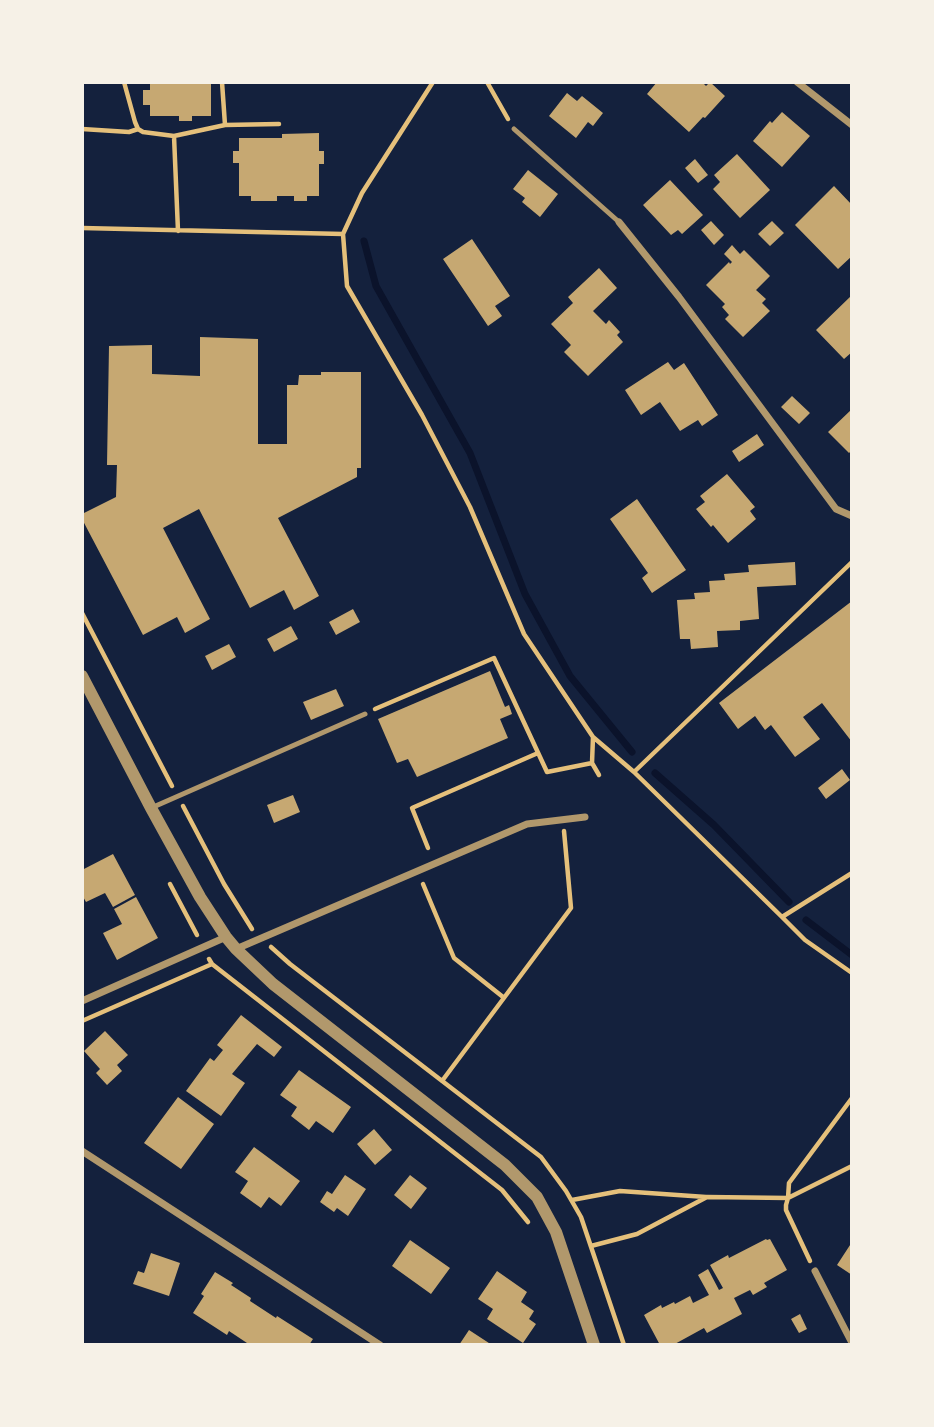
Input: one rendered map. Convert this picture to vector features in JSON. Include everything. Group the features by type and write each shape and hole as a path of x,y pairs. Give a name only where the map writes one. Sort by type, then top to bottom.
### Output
{"street":[{"path":"797,82 852,125"},
{"path":"619,222 679,297 836,509 852,516"},
{"path":"82,676 200,897 236,949 273,984 505,1165 537,1197 556,1232 594,1345"},
{"path":"236,949 527,824 585,817"},
{"path":"82,1001 226,937"},
{"path":"82,1151 380,1345"},
{"path":"815,1271 852,1343"}],"lane":[{"path":"514,129 619,222"},
{"path":"151,808 365,714"}],"path":[{"path":"124,82 135,122 143,132 174,136 225,125 279,124"},
{"path":"222,82 225,125"},
{"path":"433,82 362,193 343,234 347,286 422,415 470,507 524,634 593,737 634,772 805,940 852,973"},
{"path":"487,82 514,129"},
{"path":"82,129 129,132 138,129"},
{"path":"174,136 178,231"},
{"path":"82,228 343,234"},
{"path":"634,772 852,562"},
{"path":"82,612 224,884 249,925 290,964 541,1157 581,1217 624,1345"},
{"path":"365,714 494,658 547,772 592,763"},
{"path":"593,737 592,763 599,775"},
{"path":"428,848 412,808 538,754"},
{"path":"442,1081 571,908 564,820"},
{"path":"418,871 454,958 503,997"},
{"path":"782,917 852,873"},
{"path":"82,1021 212,964"},
{"path":"815,1271 786,1210 789,1183 852,1098"},
{"path":"572,1200 620,1191 707,1197 788,1198 852,1166"},
{"path":"591,1246 637,1234 707,1197"}],"building":[{"path":"150,82 211,82 211,116 192,116 192,121 179,121 179,116 150,116 150,105 143,105 143,90 150,90"},
{"path":"657,82 702,82 706,86 710,82 725,96 689,132 647,94"},
{"path":"567,93 577,101 582,96 603,113 593,126 588,122 576,138 549,116"},
{"path":"782,112 810,136 782,167 753,141 770,121 772,123"},
{"path":"319,133 319,151 324,151 324,164 319,164 319,196 307,196 307,201 294,201 294,196 277,196 277,201 251,201 251,196 239,196 239,163 233,163 233,151 239,151 239,138 282,138 282,134"},
{"path":"737,154 770,190 740,218 713,189 720,182 714,175"},
{"path":"695,159 708,175 698,183 685,168"},
{"path":"528,170 558,194 540,217 522,202 525,198 513,189"},
{"path":"670,180 703,215 682,234 678,230 671,235 643,205"},
{"path":"834,186 852,205 852,256 838,269 795,225"},
{"path":"711,221 724,235 714,245 701,230"},
{"path":"772,221 784,233 770,246 758,234"},
{"path":"472,239 510,296 495,306 502,316 488,326 443,259"},
{"path":"732,245 740,254 744,250 770,276 756,290 766,299 762,303 770,311 743,337 725,319 729,315 722,307 725,304 706,285 732,262 724,254"},
{"path":"599,268 617,288 593,311 606,324 609,320 620,332 617,335 623,342 588,376 564,352 571,345 551,324 573,303 568,297"},
{"path":"852,295 852,352 844,359 816,330"},
{"path":"200,337 258,339 258,444 287,444 287,385 298,385 299,375 361,372 361,468 357,468 357,477 278,518 319,596 294,610 284,590 250,608 199,509 163,528 210,619 185,633 177,617 143,635 82,519 82,514 116,497 117,465 107,465 109,346 152,345 152,374 200,376"},
{"path":"668,362 674,370 684,363 718,415 702,426 698,420 680,431 660,402 641,415 625,390"},
{"path":"792,396 810,413 799,424 781,407"},
{"path":"852,409 852,450 849,453 828,432"},
{"path":"757,434 764,445 739,462 732,451"},
{"path":"727,474 755,507 750,511 756,519 728,543 696,509 705,502 700,496"},
{"path":"637,499 686,570 652,593 642,578 648,573 610,519"},
{"path":"795,562 796,585 757,587 759,619 740,621 740,630 717,631 718,647 691,649 690,639 680,639 677,600 695,599 694,593 710,592 709,581 725,580 724,574 749,572 748,565"},
{"path":"852,601 852,742 822,703 803,717 820,739 795,757 771,725 765,730 755,716 738,729 719,703"},
{"path":"353,609 360,622 336,635 329,622"},
{"path":"291,626 298,639 274,652 267,639"},
{"path":"229,644 236,657 212,670 205,656"},
{"path":"490,671 505,707 509,705 512,714 500,719 508,738 417,777 408,759 397,763 378,719"},
{"path":"336,689 344,706 311,720 303,702"},
{"path":"842,769 850,780 826,799 818,788"},
{"path":"293,795 300,812 274,823 267,805"},
{"path":"113,854 135,895 113,907 105,893 86,902 82,895 82,870"},
{"path":"136,897 158,938 117,960 103,933 122,924 114,909"},
{"path":"241,1015 282,1047 274,1057 257,1044 232,1074 245,1083 221,1116 186,1091 210,1058 214,1061 223,1050 217,1045"},
{"path":"105,1031 128,1055 117,1065 122,1071 107,1085 96,1073 100,1069 84,1051"},
{"path":"299,1070 351,1107 333,1133 316,1121 309,1130 291,1116 297,1107 280,1095"},
{"path":"178,1097 214,1124 181,1169 144,1143"},
{"path":"374,1129 392,1150 375,1165 357,1144"},
{"path":"254,1147 300,1181 281,1206 269,1197 261,1208 240,1193 248,1181 235,1172"},
{"path":"345,1175 366,1189 348,1216 337,1208 334,1212 320,1202 327,1191 332,1194"},
{"path":"410,1175 427,1188 411,1209 394,1195"},
{"path":"770,1239 787,1270 764,1283 767,1287 753,1295 750,1290 734,1298 742,1314 707,1333 704,1328 673,1345 660,1345 644,1315 661,1305 662,1308 674,1302 675,1304 690,1296 693,1303 709,1295 698,1275 708,1269 719,1290 723,1288 710,1265"},
{"path":"410,1240 450,1268 431,1294 392,1266"},
{"path":"852,1242 852,1275 837,1265"},
{"path":"151,1253 180,1263 169,1296 133,1284 138,1271 144,1273"},
{"path":"497,1271 527,1292 521,1302 534,1311 529,1319 536,1324 523,1343 487,1319 493,1309 478,1299"},
{"path":"215,1272 233,1283 231,1285 251,1298 250,1301 313,1339 309,1345 250,1345 229,1331 227,1335 193,1313"},
{"path":"800,1314 807,1329 799,1333 791,1319"},
{"path":"469,1330 492,1345 459,1345"}],"waterway":[{"path":"364,241 376,286 470,453 525,594 570,676 632,752"},
{"path":"655,773 714,825 789,902"},
{"path":"806,920 852,955"}]}
